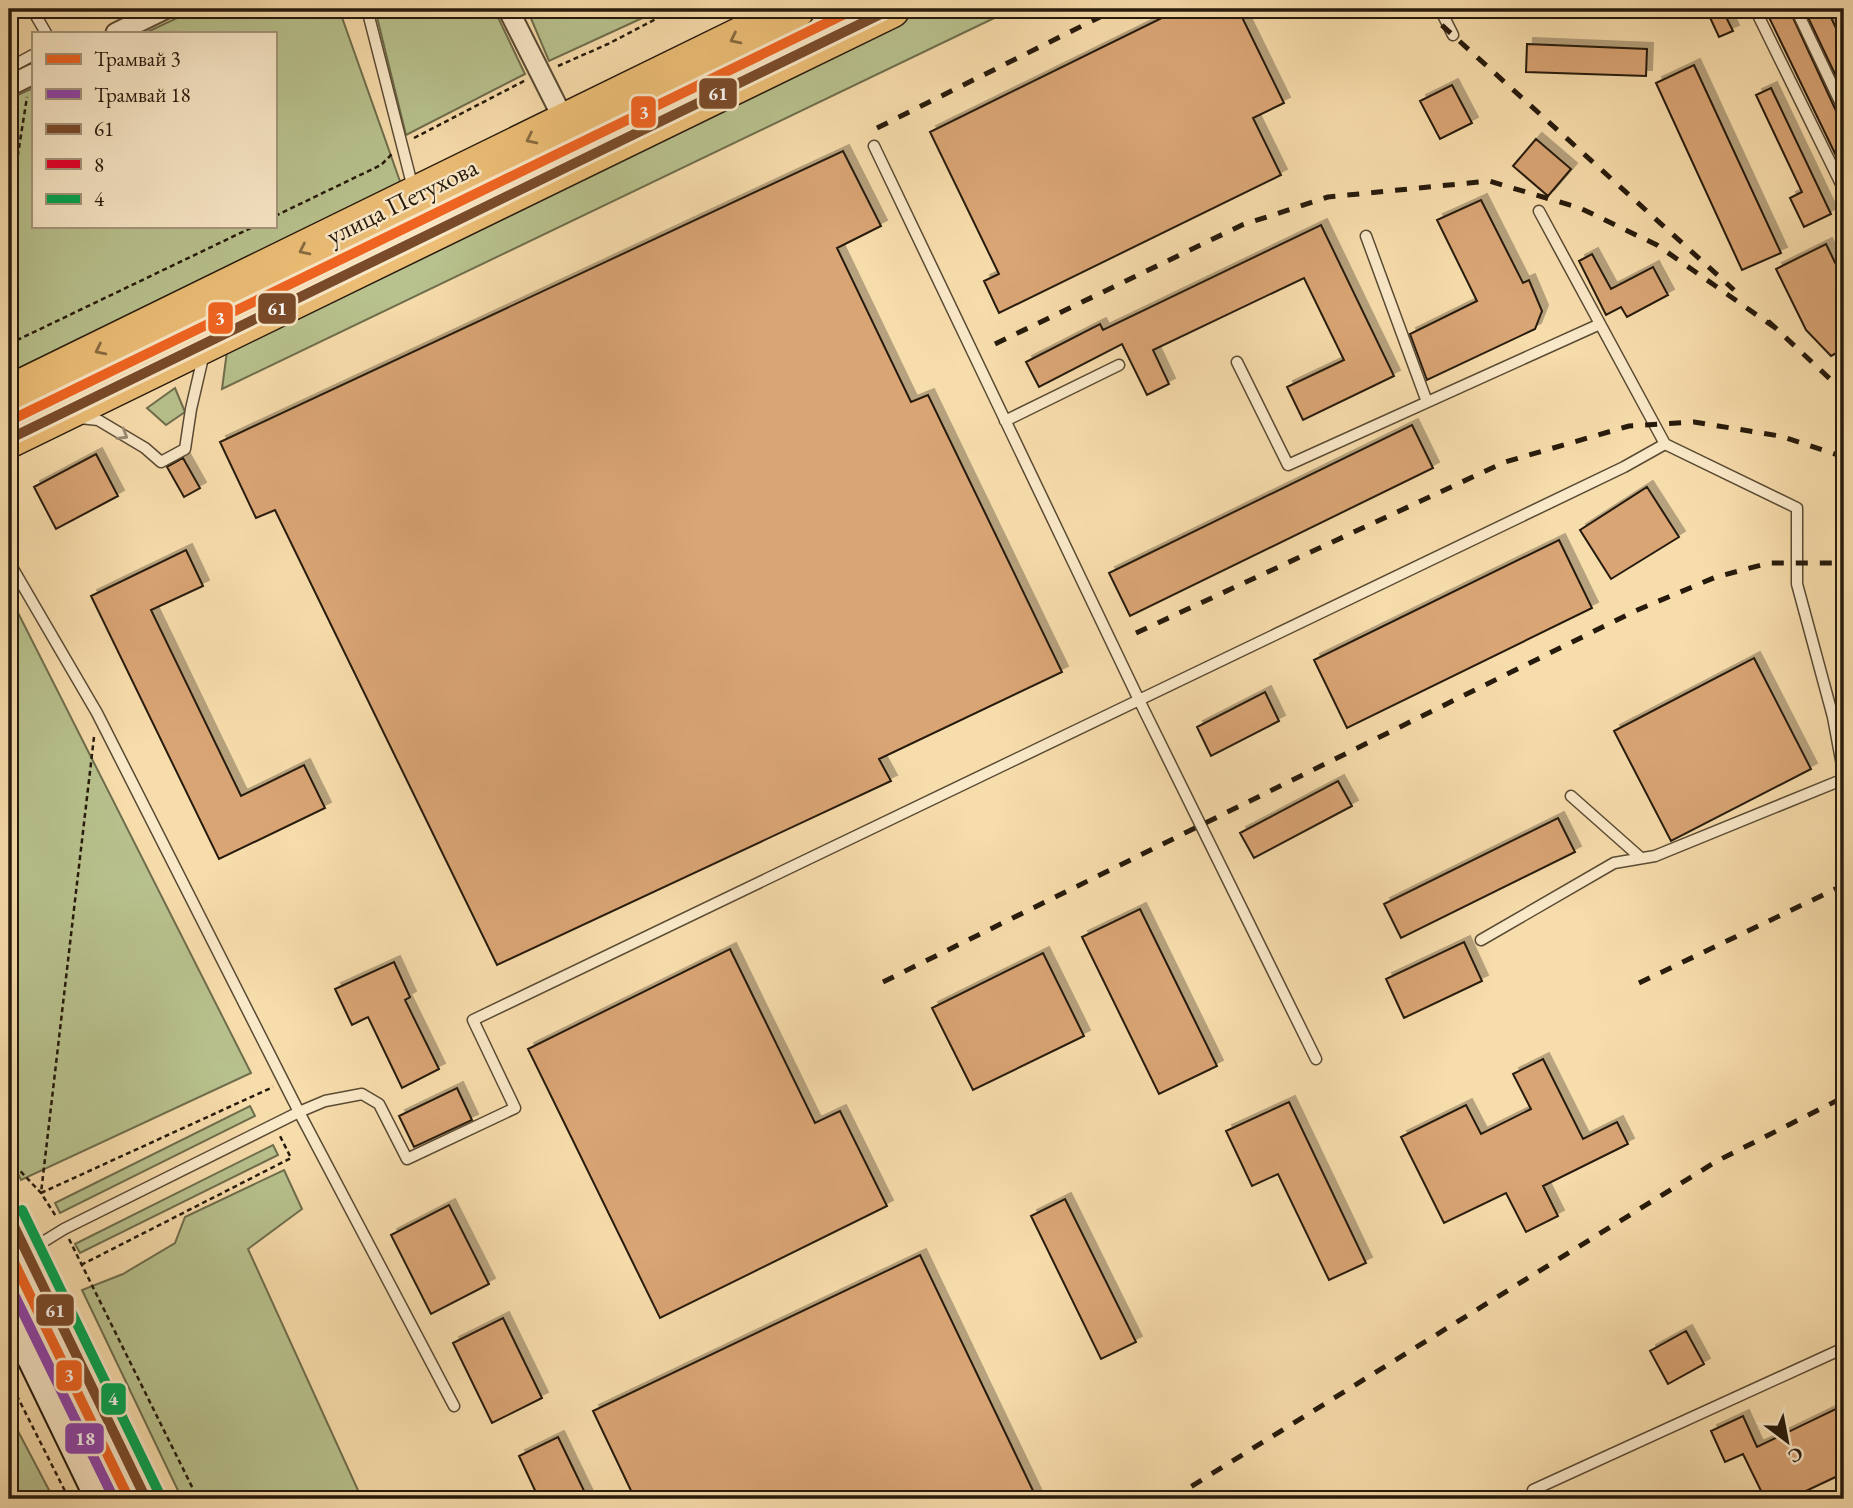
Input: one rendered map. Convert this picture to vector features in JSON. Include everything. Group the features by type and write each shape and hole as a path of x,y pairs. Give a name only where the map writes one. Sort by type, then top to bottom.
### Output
{"highway":[{"name":"улица Петухова","path":"9,439 206,343 425,215 565,122 796,9"},
{"name":"улица Петухова","path":"9,394 425,215 891,9"}],"main road":[{"path":"9,1216 17,1256 146,1499"},
{"path":"9,1311 19,1356 100,1499"}],"street":[{"path":"118,32 165,9"},
{"path":"508,9 565,122"},
{"path":"9,86 32,75"}],"lane":[{"path":"32,9 45,32"},
{"path":"367,9 402,144 425,215"},
{"path":"1440,9 1453,35"},
{"path":"1755,9 1844,190"},
{"path":"1796,9 1844,110"},
{"path":"9,68 32,56"},
{"path":"874,146 1139,700 1316,1059"},
{"path":"1481,940 1614,863 1655,856 1844,778 1833,717 1797,584 1797,508 1665,444 1539,211"},
{"path":"1366,236 1427,402"},
{"path":"1237,362 1287,465 1600,324"},
{"path":"59,415 98,420 145,448 161,462 185,449 206,343"},
{"path":"1005,421 1119,365"},
{"path":"17,1256 64,1229 325,1101 362,1094 379,1104 407,1160 515,1108 473,1020 1624,467 1665,444"},
{"path":"9,562 97,713 299,1112 454,1406"},
{"path":"1571,796 1641,858"},
{"path":"1538,1499 1533,1490 1844,1348"}],"path":[{"path":"276,216 381,165 402,144 540,73 608,44 675,9"},
{"path":"9,189 15,173 32,75"},
{"path":"9,344 251,228"},
{"path":"41,1193 97,713"},
{"path":"41,1193 284,1082"},
{"path":"81,1265 291,1158 274,1124"},
{"path":"9,1159 41,1193 64,1229 198,1499"},
{"path":"9,1380 69,1499"}],"green space":[{"path":"196,9 339,9 402,187 9,376 9,99 32,88 32,228 276,228 276,32 147,32"},
{"path":"375,9 494,9 525,74 406,135"},
{"path":"527,9 662,9 549,61"},
{"path":"918,9 1013,9 222,389 227,351"},
{"path":"175,388 185,412 166,425 147,408"},
{"path":"9,595 251,1073 21,1180 9,1156"},
{"path":"250,1106 255,1116 60,1213 55,1203"},
{"path":"273,1145 278,1155 80,1253 75,1244"},
{"path":"284,1170 302,1209 248,1249 362,1499 182,1499 82,1290 123,1274 175,1243 185,1217"},
{"path":"9,1414 49,1490 53,1499 9,1499"}],"building":[{"path":"1180,9 1238,9 1284,103 1253,118 1281,175 999,313 984,281 999,274 930,132"},
{"path":"1706,9 1722,9 1733,31 1719,37"},
{"path":"1765,9 1789,9 1837,113 1844,117 1844,172"},
{"path":"1804,9 1827,9 1844,45 1844,93"},
{"path":"1527,44 1647,49 1646,76 1526,72"},
{"path":"1694,65 1781,253 1742,270 1656,83"},
{"path":"1452,85 1472,123 1440,139 1420,101"},
{"path":"1771,88 1831,214 1804,227 1790,198 1802,192 1756,95"},
{"path":"1536,139 1571,169 1548,196 1513,166"},
{"path":"843,151 881,226 837,248 911,402 928,395 1062,672 879,759 891,781 497,965 275,510 256,518 220,442"},
{"path":"1481,200 1523,283 1529,280 1542,311 1535,329 1427,380 1410,334 1477,301 1437,220"},
{"path":"1321,225 1394,376 1303,420 1287,387 1344,360 1304,278 1153,350 1169,384 1147,395 1122,344 1039,387 1026,362 1100,324 1103,330"},
{"path":"1826,244 1844,281 1844,349 1831,356 1806,330 1776,269"},
{"path":"1592,254 1611,289 1653,267 1668,295 1627,317 1621,307 1606,315 1579,261"},
{"path":"1412,425 1433,468 1130,616 1109,573"},
{"path":"96,454 118,496 56,529 34,487"},
{"path":"183,458 200,488 184,497 167,467"},
{"path":"1647,487 1679,537 1611,579 1580,530"},
{"path":"1559,540 1592,608 1347,728 1314,660"},
{"path":"186,550 203,586 151,610 241,796 304,765 325,808 219,859 91,596"},
{"path":"1754,658 1811,769 1671,841 1614,731"},
{"path":"1265,692 1279,721 1211,756 1197,727"},
{"path":"1338,781 1352,806 1254,858 1240,833"},
{"path":"1558,818 1575,852 1401,938 1384,904"},
{"path":"1140,909 1217,1066 1159,1094 1082,937"},
{"path":"1464,942 1482,981 1404,1018 1386,979"},
{"path":"730,949 815,1123 840,1111 887,1206 660,1318 528,1049"},
{"path":"1043,953 1084,1036 973,1090 932,1008"},
{"path":"394,962 410,997 405,1000 439,1069 402,1088 368,1017 352,1025 335,989"},
{"path":"1543,1059 1583,1139 1617,1122 1628,1144 1543,1186 1558,1216 1526,1232 1506,1193 1444,1223 1401,1137 1466,1105 1481,1134 1531,1109 1513,1074"},
{"path":"457,1088 472,1120 414,1147 399,1116"},
{"path":"1289,1102 1366,1263 1329,1280 1278,1174 1252,1186 1226,1131"},
{"path":"1065,1199 1136,1342 1101,1359 1031,1216"},
{"path":"449,1205 489,1284 431,1314 391,1235"},
{"path":"920,1255 1037,1499 635,1499 593,1411"},
{"path":"503,1318 542,1398 492,1423 453,1343"},
{"path":"1686,1331 1704,1364 1668,1384 1650,1351"},
{"path":"1844,1405 1844,1473 1789,1499 1765,1499 1743,1454 1725,1462 1711,1431 1743,1416 1757,1447"},
{"path":"558,1437 588,1499 539,1499 519,1456"}],"railway":[{"path":"877,128 1116,9"},
{"path":"1424,9 1734,290"},
{"path":"995,344 1242,225 1328,197 1489,181 1580,208 1657,245 1774,327"},
{"path":"1768,321 1844,392"},
{"path":"1136,633 1505,462 1629,426 1694,422 1780,436 1844,457"},
{"path":"883,982 1635,611 1716,577 1769,563 1844,563"},
{"path":"1639,983 1844,885"},
{"path":"1171,1499 1717,1161 1844,1097"}],"tram line":[{"name":"3","path":"9,421 855,9"},
{"name":"3","path":"9,1252 129,1499"},
{"name":"18","path":"9,1284 114,1499"}],"transit line":[{"name":"61","path":"9,439 891,9"},
{"name":"4","path":"22,1210 159,1493"},
{"name":"61","path":"9,1216 146,1499"},
{"name":"8","path":"9,1248 131,1499"}]}
